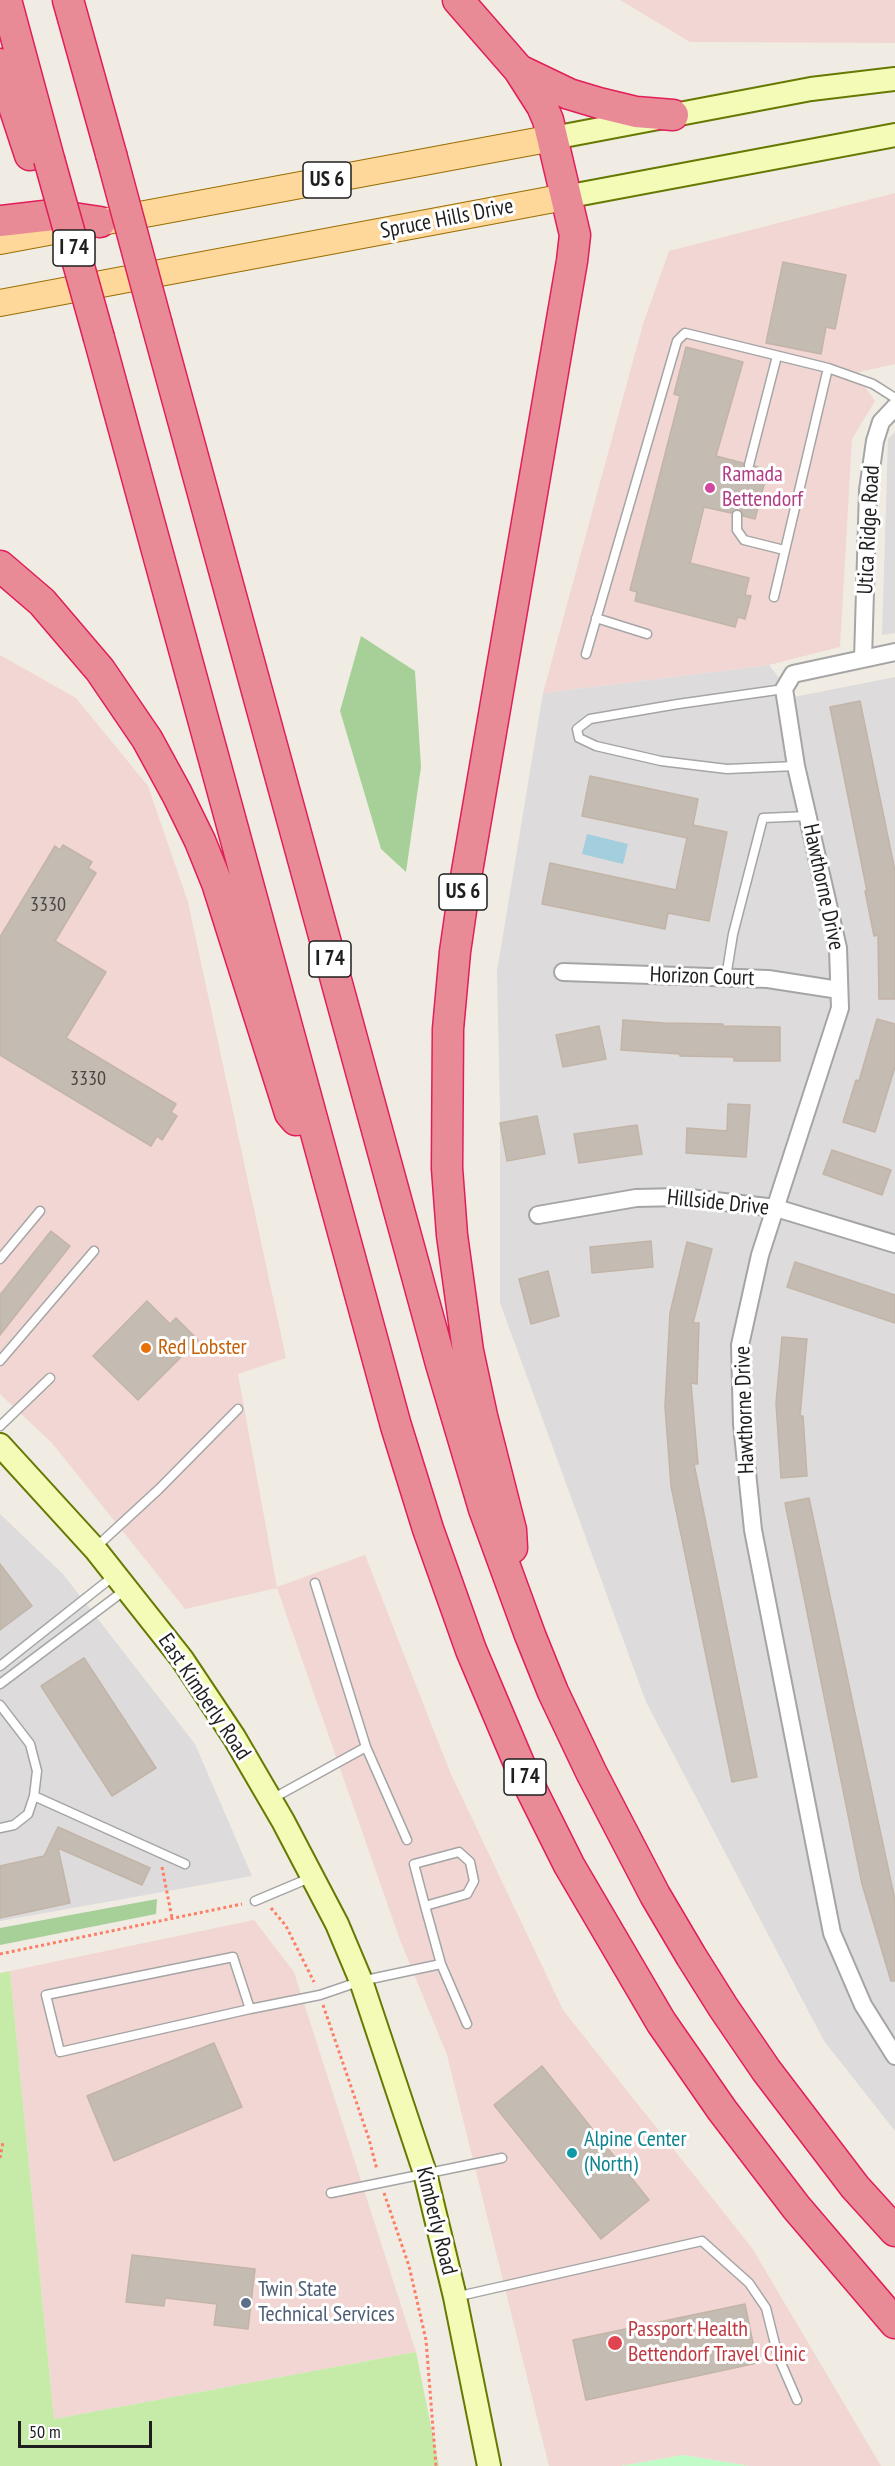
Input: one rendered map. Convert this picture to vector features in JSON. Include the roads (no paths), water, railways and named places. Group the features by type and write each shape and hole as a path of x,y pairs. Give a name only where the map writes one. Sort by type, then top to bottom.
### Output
{"highway":[{"name":"I 74","path":"6,0 42,162 71,239 99,338 396,1426 428,1529 471,1650 523,1773 569,1865 661,2022 722,2110 796,2207 895,2323"},
{"name":"I 74","path":"68,0 441,1364 484,1509 514,1590 553,1692 591,1772 650,1885 685,1946 766,2070 855,2187 895,2231"},
{"path":"458,0 519,70 542,106 553,138"},
{"path":"0,64 13,109 42,162"},
{"path":"519,70 579,98 636,112 673,116"},
{"name":"US 6","path":"514,1590 511,1530 482,1416 460,1297 447,1168 446,1080 455,952 465,883 497,684 572,261 574,235 553,138"},
{"path":"0,221 53,215 100,222"},
{"path":"0,566 42,602 75,639 100,670 147,740 200,841 217,883 290,1113 320,1149"}],"main road":[{"path":"553,138 811,89 895,79"},
{"name":"Spruce Hills Drive","path":"0,303 895,135"},
{"name":"US 6","path":"0,242 553,138"},
{"name":"East Kimberly Road","path":"0,1445 94,1549 182,1659 234,1737 270,1800 338,1924 360,1981"},
{"name":"Kimberly Road","path":"360,1981 425,2173 455,2297 489,2466"}],"street":[{"name":"Utica Ridge Road","path":"863,658 868,490 875,441 882,422 895,407"},
{"path":"784,689 793,674 895,652"},
{"name":"Hawthorne Drive","path":"784,689 796,766 838,948 840,1008 760,1255 740,1345 742,1424 753,1530 832,1933 862,2005 895,2056"},
{"name":"Horizon Court","path":"563,972 768,979 839,990"},
{"name":"Hillside Drive","path":"538,1215 636,1198 681,1197 776,1208 895,1244"}],"lane":[{"path":"586,654 677,341 685,333 828,368 873,384 895,398"},
{"path":"749,465 777,356"},
{"path":"774,597 828,368"},
{"path":"737,515 737,530 744,540 784,550"},
{"path":"596,618 647,634"},
{"path":"784,689 590,719 577,729 579,738 596,747 661,761 727,769 796,766"},
{"path":"726,977 733,934 763,818 808,816"},
{"path":"0,1259 40,1211"},
{"path":"0,1361 94,1251"},
{"path":"0,1426 50,1378"},
{"path":"94,1549 159,1489 238,1409"},
{"path":"0,1666 121,1582"},
{"path":"0,1684 121,1582"},
{"path":"315,1583 366,1748 407,1840"},
{"path":"0,1706 30,1744 37,1771 34,1796 28,1814 14,1825 0,1828"},
{"path":"270,1800 366,1748"},
{"path":"34,1796 184,1864"},
{"path":"425,1906 467,1894 474,1881 470,1862 459,1852 414,1864 425,1906 441,1964 467,2024"},
{"path":"255,1901 312,1876"},
{"path":"250,2009 233,1957 46,1995 60,2052 320,1995 360,1981 441,1964"},
{"path":"331,2193 502,2158"},
{"path":"455,2297 702,2241 749,2283 766,2308 778,2356 797,2400"}],"water":[{"path":"587,834 628,844 623,864 582,854"}],"place":[{"name":"Ramada Bettendorf","path":"710,488"},
{"name":"Red Lobster","path":"146,1348"},
{"name":"Alpine Center (North)","path":"572,2153"},
{"name":"Twin State Technical Services","path":"246,2303"},
{"name":"Passport Health Bettendorf Travel Clinic","path":"615,2343"}]}
